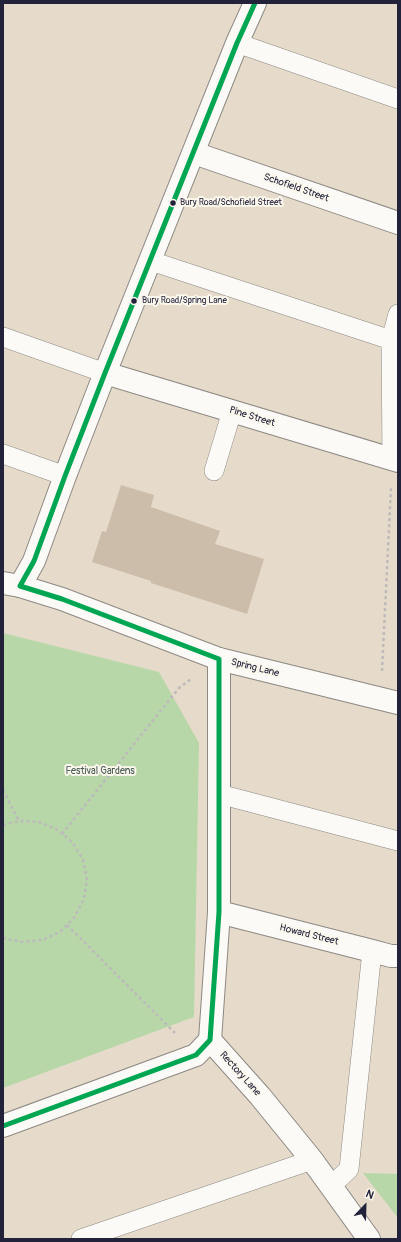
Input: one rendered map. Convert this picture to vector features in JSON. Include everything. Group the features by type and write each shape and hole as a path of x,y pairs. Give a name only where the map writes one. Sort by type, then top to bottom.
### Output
{"street":[{"path":"12,585 34,561 105,372 151,261 237,43 255,3"},
{"name":"Schofield Street","path":"194,153 398,223"},
{"name":"Pine Street","path":"105,372 395,460"},
{"name":"Spring Lane","path":"12,585 62,599 220,659 388,700"},
{"path":"3,1126 203,1047 219,912 220,659"},
{"name":"Howard Street","path":"219,912 392,956 398,956"},
{"name":"Rectory Lane","path":"203,1047 260,1096 312,1160 369,1239"}],"lane":[{"path":"237,43 398,99"},
{"path":"151,261 391,340"},
{"path":"395,460 391,340 398,314"},
{"path":"3,337 105,372"},
{"path":"214,471 232,411"},
{"path":"3,454 65,476"},
{"path":"220,794 398,841"},
{"path":"331,1186 350,1169 372,951"},
{"path":"81,1239 312,1160"}],"path":[{"path":"388,700 383,667 395,460"},
{"path":"62,834 179,688 220,659"},
{"path":"3,790 19,821"},
{"path":"3,825 19,821 39,822 58,830 73,843 83,860 86,880 84,900 74,918 60,932 42,940 22,942 3,938"},
{"path":"67,924 203,1047"}],"green space":[{"name":"Festival Gardens","path":"3,633 159,672 199,743 194,1017 3,1088"},
{"path":"363,1173 398,1174 398,1218"}],"building":[{"path":"121,485 154,495 151,507 220,531 215,544 264,559 247,614 92,562 102,531 106,532"}],"transit line":[{"path":"3,1126 196,1055 210,1040 219,912 219,659 62,599 20,586 34,561 105,373 237,43 255,3"}],"place":[{"name":"Bury Road/Schofield Street","path":"173,203"},
{"name":"Bury Road/Spring Lane","path":"134,301"}]}
